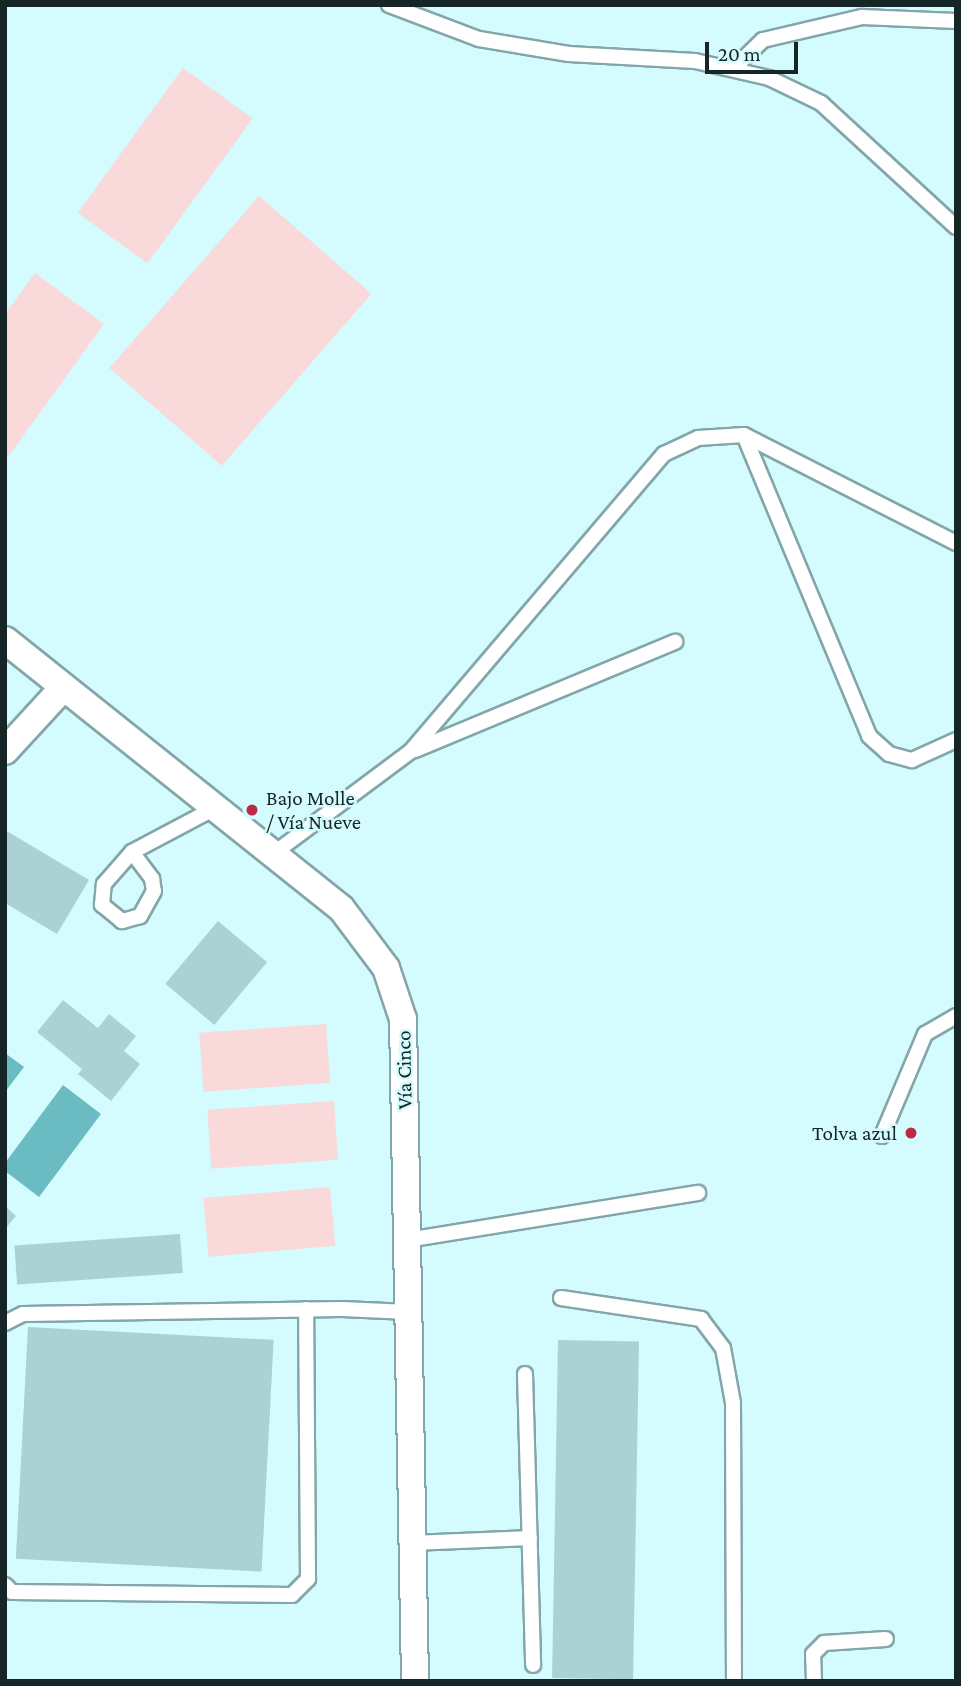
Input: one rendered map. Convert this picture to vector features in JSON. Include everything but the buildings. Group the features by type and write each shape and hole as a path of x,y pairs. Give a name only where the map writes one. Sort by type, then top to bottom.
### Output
{"street":[{"name":"Vía Cinco","path":"5,640 62,689 341,908 386,968 403,1019 415,1681"},
{"path":"5,751 62,689"}],"lane":[{"path":"389,5 479,39 569,54 735,67 821,103 956,227"},
{"path":"735,67 763,40 850,20 956,21"},
{"path":"744,435 869,736 889,754 912,760 956,740"},
{"path":"273,855 411,751 664,454 698,438 744,435 956,543"},
{"path":"411,751 675,642"},
{"path":"132,852 152,879 154,891 140,916 121,921 102,905 100,893 132,852 215,808"},
{"path":"882,1136 925,1034 956,1016"},
{"path":"407,1240 698,1194"},
{"path":"561,1298 701,1319 723,1348 733,1403 734,1681"},
{"path":"5,1323 23,1314 306,1309 409,1312"},
{"path":"5,1586 12,1592 292,1595 308,1579 306,1309"},
{"path":"525,1374 533,1665"},
{"path":"413,1543 530,1538"},
{"path":"814,1681 813,1654 824,1643 886,1639"}],"shaded area":[{"path":"183,68 253,119 147,263 78,213"},
{"path":"259,196 371,294 222,466 109,368"},
{"path":"35,273 104,324 5,461 5,314"},
{"path":"326,1024 330,1083 203,1092 199,1033"},
{"path":"334,1101 338,1160 211,1169 207,1110"},
{"path":"330,1187 335,1246 209,1257 203,1198"}],"water":[{"path":"5,1053 24,1067 5,1092"},
{"path":"63,1085 101,1114 39,1197 5,1171 5,1163"}],"place":[{"name":"Bajo Molle / Vía Nueve","path":"252,810"},
{"name":"Tolva azul","path":"911,1133"}]}
